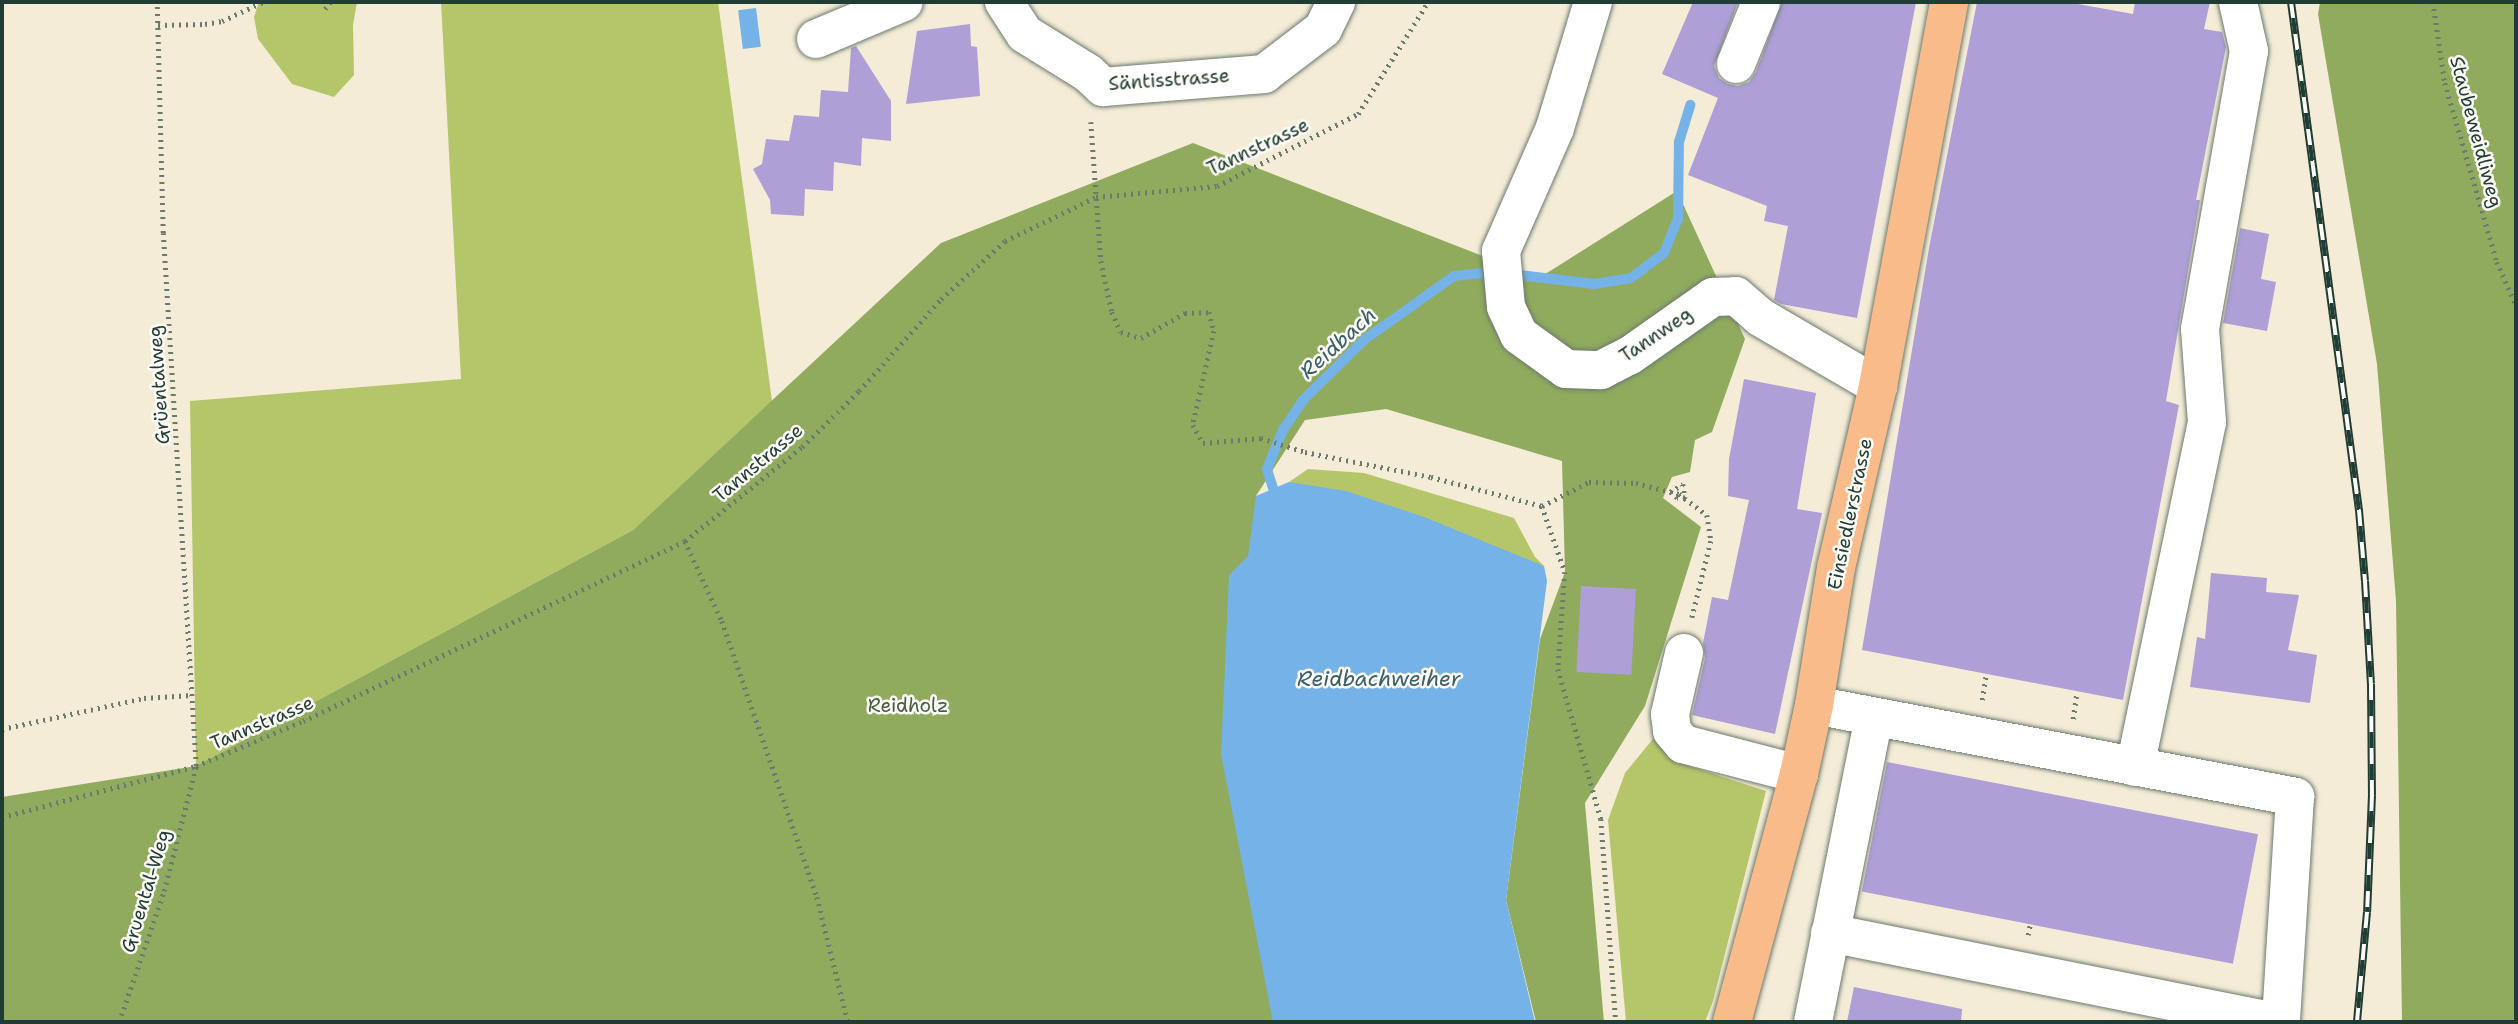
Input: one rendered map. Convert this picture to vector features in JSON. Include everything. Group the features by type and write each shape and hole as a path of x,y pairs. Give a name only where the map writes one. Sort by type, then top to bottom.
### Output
{"main road":[{"name":"Einsiedlerstrasse","path":"1732,1022 1799,774 1814,705 1836,568 1878,386 1949,2"}],"street":[{"path":"816,38 904,2"},
{"name":"Säntisstrasse","path":"1004,2 1025,34 1088,73 1103,87 1264,74 1323,29 1336,2"},
{"name":"Tannweg","path":"1593,2 1555,128 1501,251 1506,307 1519,335 1566,369 1601,370 1629,356 1713,298 1736,296 1760,317 1878,386"},
{"path":"1736,64 1761,2"},
{"path":"2135,767 2207,422 2200,329 2249,51 2238,2"},
{"path":"1684,653 1670,714 1672,731 1683,744 1799,774"},
{"path":"1814,705 2295,797 2281,1022"},
{"path":"1813,1022 1874,717"},
{"path":"1829,933 2274,1022"}],"path":[{"name":"Grüentalweg","path":"157,2 163,233 196,766"},
{"path":"158,25 222,21 263,2"},
{"path":"325,9 330,2"},
{"name":"Tannstrasse","path":"2,817 196,766 303,721 685,541 802,447 859,391 941,299 1005,241 1096,197 1217,186 1358,114 1428,2"},
{"name":"Staubeweidliweg","path":"2434,2 2445,83 2497,262 2516,305"},
{"path":"1088,73 1101,261 1112,312 1121,332 1141,338 1185,313 1209,312 1214,331 1193,425 1203,443 1261,438 1304,452 1431,477 1542,506 1589,482 1636,483 1685,498 1707,515 1711,541 1684,653"},
{"path":"1670,492 1683,484 1685,498"},
{"path":"1542,506 1565,572 1558,669 1601,819 1616,1022"},
{"path":"685,541 722,621 808,871 848,1022"},
{"path":"1979,714 1986,674"},
{"path":"2074,708 2077,692"},
{"path":"2,729 144,698 192,695"},
{"name":"Gruental-Weg","path":"119,1022 164,891 196,766"}],"green space":[{"path":"259,2 357,2 353,25 354,75 334,97 292,84 258,39 254,17"},
{"path":"441,2 718,2 772,401 633,530 196,766 190,401 461,379"},
{"path":"2320,2 2516,2 2516,1022 2402,1022 2396,601 2377,364 2318,14"},
{"name":"Reidholz","path":"1193,143 1539,278 1677,191 1745,339 1712,432 1695,440 1690,472 1672,477 1663,498 1701,527 1645,706 1585,803 1604,1022 1536,1022 1506,900 1540,639 1565,572 1562,461 1386,409 1305,420 1256,496 1274,1022 2,1022 2,797 196,766 633,530 941,243"},
{"path":"1308,469 1364,473 1514,518 1535,557 1544,566 1289,482"},
{"path":"1657,734 1689,766 1766,791 1713,1001 1705,1022 1626,1022 1608,820 1625,773"}],"water":[{"path":"756,8 761,47 743,49 738,10"},
{"name":"Reidbachweiher","path":"1289,482 1346,491 1424,517 1544,566 1547,581 1506,900 1535,1022 1273,1022 1221,754 1229,575 1248,556 1256,496"}],"building":[{"path":"1693,2 1738,2 1714,66 1719,78 1738,86 1749,82 1756,72 1782,2 1916,2 1857,318 1781,304 1774,300 1788,226 1764,221 1767,206 1688,175 1718,98 1662,74"},
{"path":"1977,2 2067,2 2133,14 2135,2 2210,2 2204,29 2222,32 2226,47 2196,200 2200,200 2166,401 2179,405 2123,700 1862,650 1929,248"},
{"path":"970,24 971,46 977,47 980,96 906,104 917,31"},
{"path":"856,46 891,101 891,141 862,138 861,166 834,162 833,191 805,189 804,216 771,214 770,200 753,169 762,164 766,139 789,141 794,115 819,117 821,90 848,92 851,48"},
{"path":"2240,228 2269,234 2261,279 2276,282 2267,331 2223,323"},
{"path":"1744,379 1816,393 1797,509 1822,513 1775,734 1692,715 1705,658 1703,643 1712,597 1728,600 1749,500 1728,496 1729,459"},
{"path":"2211,573 2267,578 2266,592 2299,595 2288,650 2317,655 2310,703 2190,687 2197,637 2205,639"},
{"path":"1581,586 1636,589 1631,675 1576,672"},
{"path":"1887,762 2258,834 2233,964 1862,892"},
{"path":"1854,987 1962,1009 1961,1022 1847,1022"}],"waterway":[{"name":"Reidbach","path":"1519,275 1594,284 1631,278 1664,253 1678,219 1679,142 1690,105"},
{"name":"Reidbach","path":"1273,488 1267,469 1283,430 1303,400 1364,340 1454,276 1484,273"}],"railway":[{"path":"2291,2 2359,510 2365,581 2371,684 2372,795 2367,912 2357,1022"}]}
